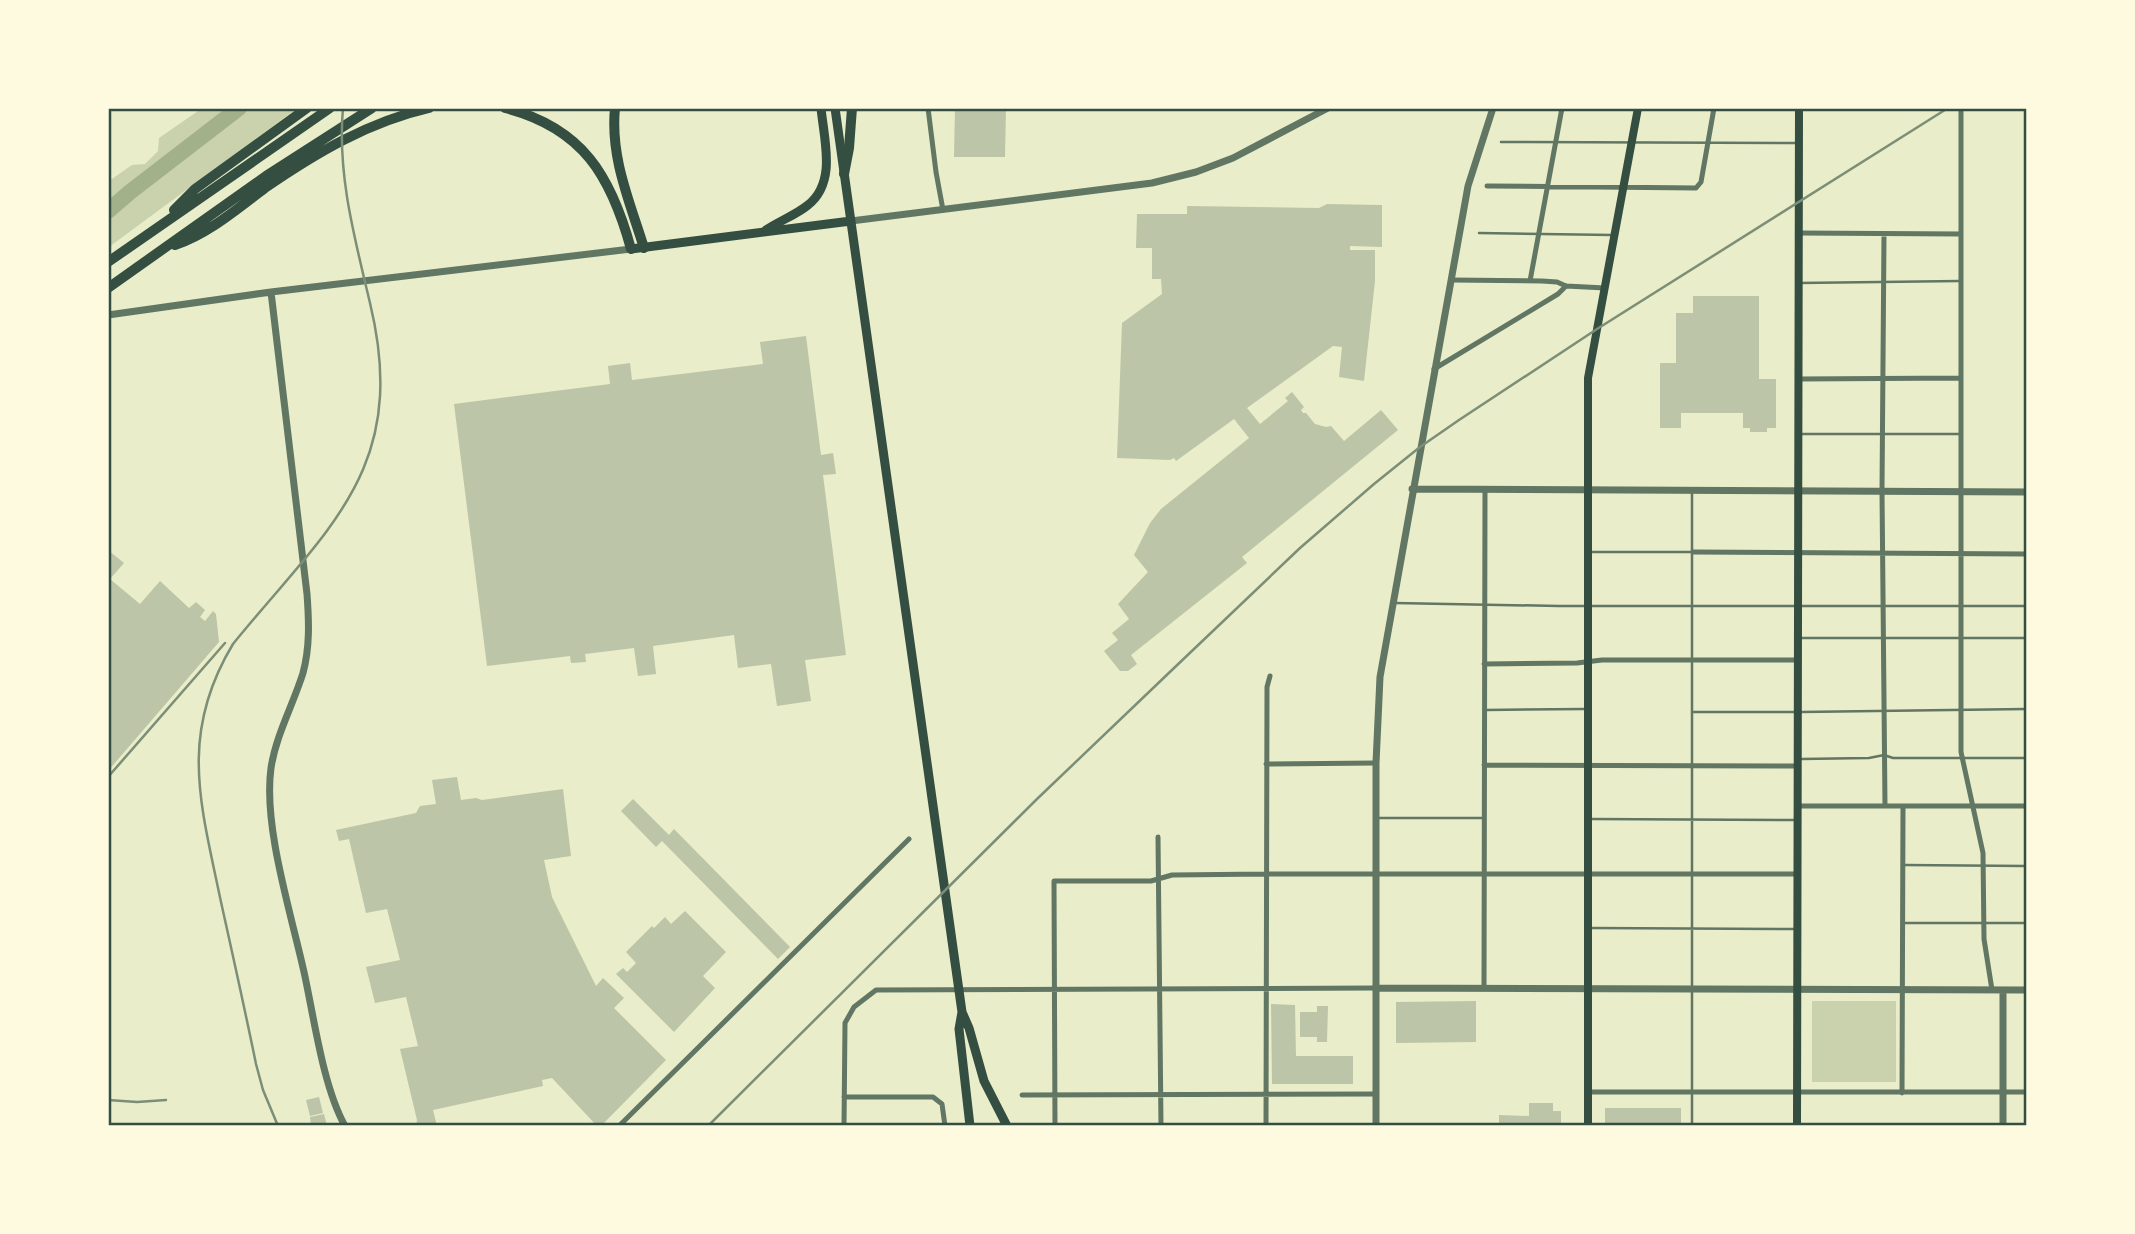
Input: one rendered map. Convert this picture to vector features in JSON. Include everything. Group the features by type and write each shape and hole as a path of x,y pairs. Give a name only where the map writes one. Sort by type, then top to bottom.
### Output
{"highway":[{"path":"156,229 195,188 307,108"},
{"path":"108,262 330,108"},
{"path":"108,288 313,144 372,108"},
{"path":"164,248 194,239 314,156 371,127 429,108"},
{"path":"505,108 551,127 588,156 607,180 631,249"},
{"path":"615,108 614,144 619,170 645,248"},
{"path":"845,174 852,108"}],"main road":[{"path":"763,232 784,217 806,207 820,194 827,170 821,108"},
{"path":"835,108 962,1012 984,1081 1007,1125"},
{"path":"1588,1125 1588,378 1638,108"},
{"path":"1797,1125 1799,108"},
{"path":"631,249 851,221"},
{"path":"962,1012 959,1027 970,1125"}],"street":[{"path":"928,108 943,210"},
{"path":"851,221 1152,183 1196,172 1233,158 1328,108"},
{"path":"1530,281 1562,108"},
{"path":"1487,186 1689,190 1701,182 1714,108"},
{"path":"1961,108 1962,758 1983,853 1984,950 1992,990"},
{"path":"1376,1125 1376,764 1380,677 1468,186 1491,111"},
{"path":"1800,233 1961,234"},
{"path":"1884,234 1882,491 1885,806"},
{"path":"108,315 271,292 631,249"},
{"path":"1451,280 1557,282 1566,286 1605,288"},
{"path":"1434,369 1558,294 1566,286"},
{"path":"271,292 307,594 309,634 303,673 274,755 270,782 271,810 277,849 330,1086 345,1125"},
{"path":"1799,379 1961,378"},
{"path":"1412,489 2026,492"},
{"path":"1484,987 1485,491"},
{"path":"1693,552 2026,554"},
{"path":"1484,664 1798,660"},
{"path":"1266,1125 1266,764 1267,687 1270,676"},
{"path":"1484,765 1692,766 1798,762"},
{"path":"1266,764 1376,764"},
{"path":"1798,806 2026,806"},
{"path":"1902,1093 1903,806"},
{"path":"1158,837 1161,1125"},
{"path":"619,1125 909,839"},
{"path":"1055,1125 1054,881 1151,881 1172,875 1266,874 1797,874"},
{"path":"844,1125 845,1023 849,1012 858,1003 871,992 881,989 1692,987 2026,990"},
{"path":"2003,990 2003,1125"},
{"path":"1588,1092 2026,1093"},
{"path":"1022,1095 1376,1094"},
{"path":"844,1097 930,1096 940,1100 944,1125"}],"lane":[{"path":"1501,142 1799,144"},
{"path":"1479,233 1615,235"},
{"path":"1799,283 1961,281"},
{"path":"1799,434 1961,434"},
{"path":"1692,491 1692,1125"},
{"path":"1588,552 1693,552"},
{"path":"1392,603 2026,606"},
{"path":"1798,638 2026,638"},
{"path":"1483,710 1588,709"},
{"path":"1693,712 2026,709"},
{"path":"1798,762 1884,755 1893,758 2026,758"},
{"path":"1376,818 1484,818"},
{"path":"1588,819 1797,820"},
{"path":"1902,865 2026,866"},
{"path":"1902,923 2026,923"},
{"path":"1588,928 1797,929"}],"green space":[{"path":"201,109 296,109 109,247 109,181 132,165 145,164 158,151 159,138"},
{"path":"1812,1001 1896,1001 1896,1082 1812,1082"}],"building":[{"path":"955,108 1006,108 1005,157 954,157"},
{"path":"1327,204 1382,205 1382,247 1350,246 1350,250 1375,250 1375,281 1364,381 1339,377 1342,347 1333,346 1247,408 1260,424 1288,401 1285,398 1292,392 1304,407 1301,410 1303,413 1315,424 1331,426 1344,441 1381,410 1398,430 1242,557 1247,563 1131,655 1137,664 1128,671 1120,671 1104,651 1118,640 1112,633 1129,619 1118,604 1148,572 1134,555 1150,523 1161,509 1249,438 1234,419 1176,461 1174,458 1117,458 1122,323 1162,294 1161,279 1152,279 1152,248 1136,248 1137,214 1187,214 1187,206 1319,208"},
{"path":"1693,296 1759,296 1759,379 1776,379 1776,428 1767,428 1767,432 1750,432 1750,428 1743,428 1743,413 1681,413 1681,428 1660,428 1660,363 1676,363 1676,313 1693,313"},
{"path":"806,336 821,455 833,453 836,474 823,475 846,655 805,660 811,701 777,706 771,664 738,668 734,635 653,646 656,674 638,676 634,648 585,654 586,662 571,663 570,656 487,666 454,404 610,384 608,366 630,363 632,380 763,364 760,342"},
{"path":"108,550 124,563 110,579 140,604 160,581 189,608 196,602 205,610 200,617 205,621 213,611 216,614 219,642 108,771"},
{"path":"457,777 461,800 482,800 563,789 571,856 544,860 552,897 596,986 603,978 624,998 614,1008 666,1060 601,1126 597,1126 552,1078 542,1080 543,1086 433,1110 437,1126 416,1126 417,1120 400,1049 418,1046 406,997 375,1003 366,967 400,960 387,909 366,913 349,839 339,841 336,830 416,813 420,806 436,804 432,780"},
{"path":"633,799 669,835 674,829 790,947 778,959 662,841 656,847 621,811"},
{"path":"685,911 726,952 703,976 715,988 674,1032 616,974 623,968 627,972 636,963 626,952 652,926 654,928 665,917 671,924"},
{"path":"1476,1001 1476,1042 1396,1043 1396,1002"},
{"path":"1271,1004 1295,1005 1296,1056 1353,1056 1353,1084 1272,1084"},
{"path":"1317,1006 1328,1006 1327,1042 1317,1042 1317,1037 1300,1037 1300,1012 1317,1012"},
{"path":"319,1097 323,1113 310,1116 306,1100"},
{"path":"1529,1103 1553,1103 1553,1111 1561,1111 1561,1126 1499,1126 1499,1115 1529,1116"},
{"path":"1605,1108 1681,1108 1681,1126 1605,1126"},
{"path":"324,1114 327,1126 311,1126 310,1117"}],"waterway":[{"path":"108,211 239,108"}],"railway":[{"path":"278,1126 256,1064 207,834 199,771 200,740 205,709 216,677 233,644 329,528 352,492 369,453 379,410 379,361 345,182 343,108"},
{"path":"708,1126 1037,799 1300,548 1374,484 1420,447 1597,329 1948,108"},
{"path":"108,777 225,643"},
{"path":"108,1100 166,1100"}]}
